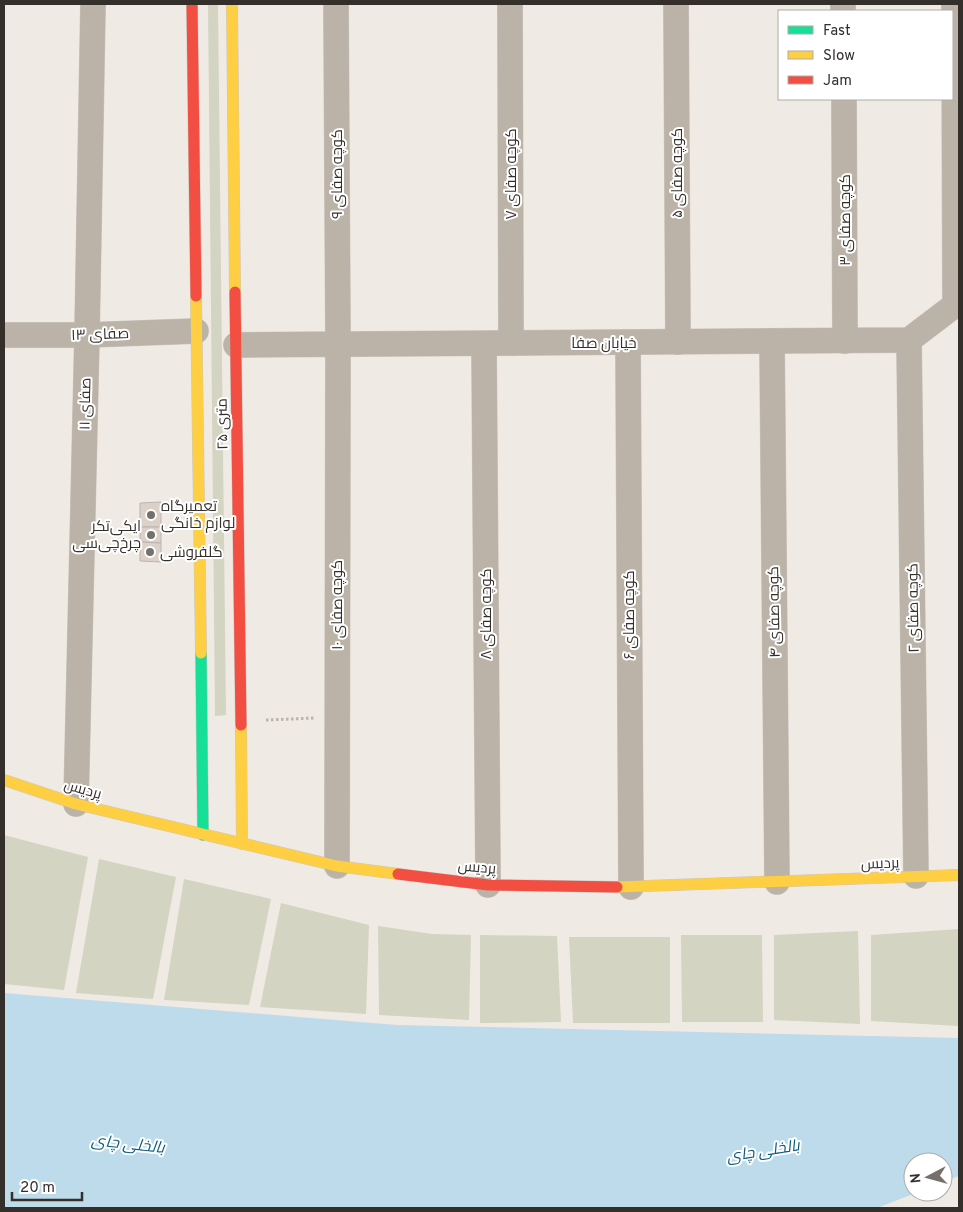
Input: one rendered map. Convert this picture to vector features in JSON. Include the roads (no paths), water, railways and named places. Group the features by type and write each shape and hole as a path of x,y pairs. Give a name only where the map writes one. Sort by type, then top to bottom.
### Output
{"street":[{"name":"صفای ۱۱","path":"76,804 93,4"},
{"name":"۲۵ متری","path":"192,4 203,835"},
{"name":"۲۵ متری","path":"232,4 242,844"},
{"name":"کوچه صفای ۹","path":"336,4 338,345"},
{"name":"کوچه صفای ۷","path":"510,4 512,344"},
{"name":"کوچه صفای ۵","path":"676,4 678,342"},
{"path":"909,340 957,305 954,4"},
{"name":"کوچه صفای ۳","path":"844,100 845,341"},
{"name":"صفای ۱۳","path":"4,335 87,335 196,331"},
{"name":"خیابان صفا","path":"236,345 909,340"},
{"name":"کوچه صفای ۲","path":"909,340 916,876"},
{"name":"کوچه صفای ۴","path":"772,342 777,882"},
{"name":"کوچه صفای ۶","path":"628,343 630,886"},
{"name":"کوچه صفای ۸","path":"484,344 488,885"},
{"name":"کوچه صفای ۱۰","path":"337,866 338,345"},
{"name":"پردیس","path":"4,780 76,804 337,866 488,885 630,886 959,875"}],"water":[{"name":"بالخلی چای","path":"4,993 397,1025 959,1038 959,1176 953,1178 953,1152 903,1152 903,1198 877,1208 4,1208"}],"place":[{"name":"تعمیرگاه لوازم خانگی","path":"151,515"},
{"name":"ایکی‌تکر چرخ‌چی‌سی","path":"151,535"},
{"name":"گلفروشی","path":"150,552"}]}
